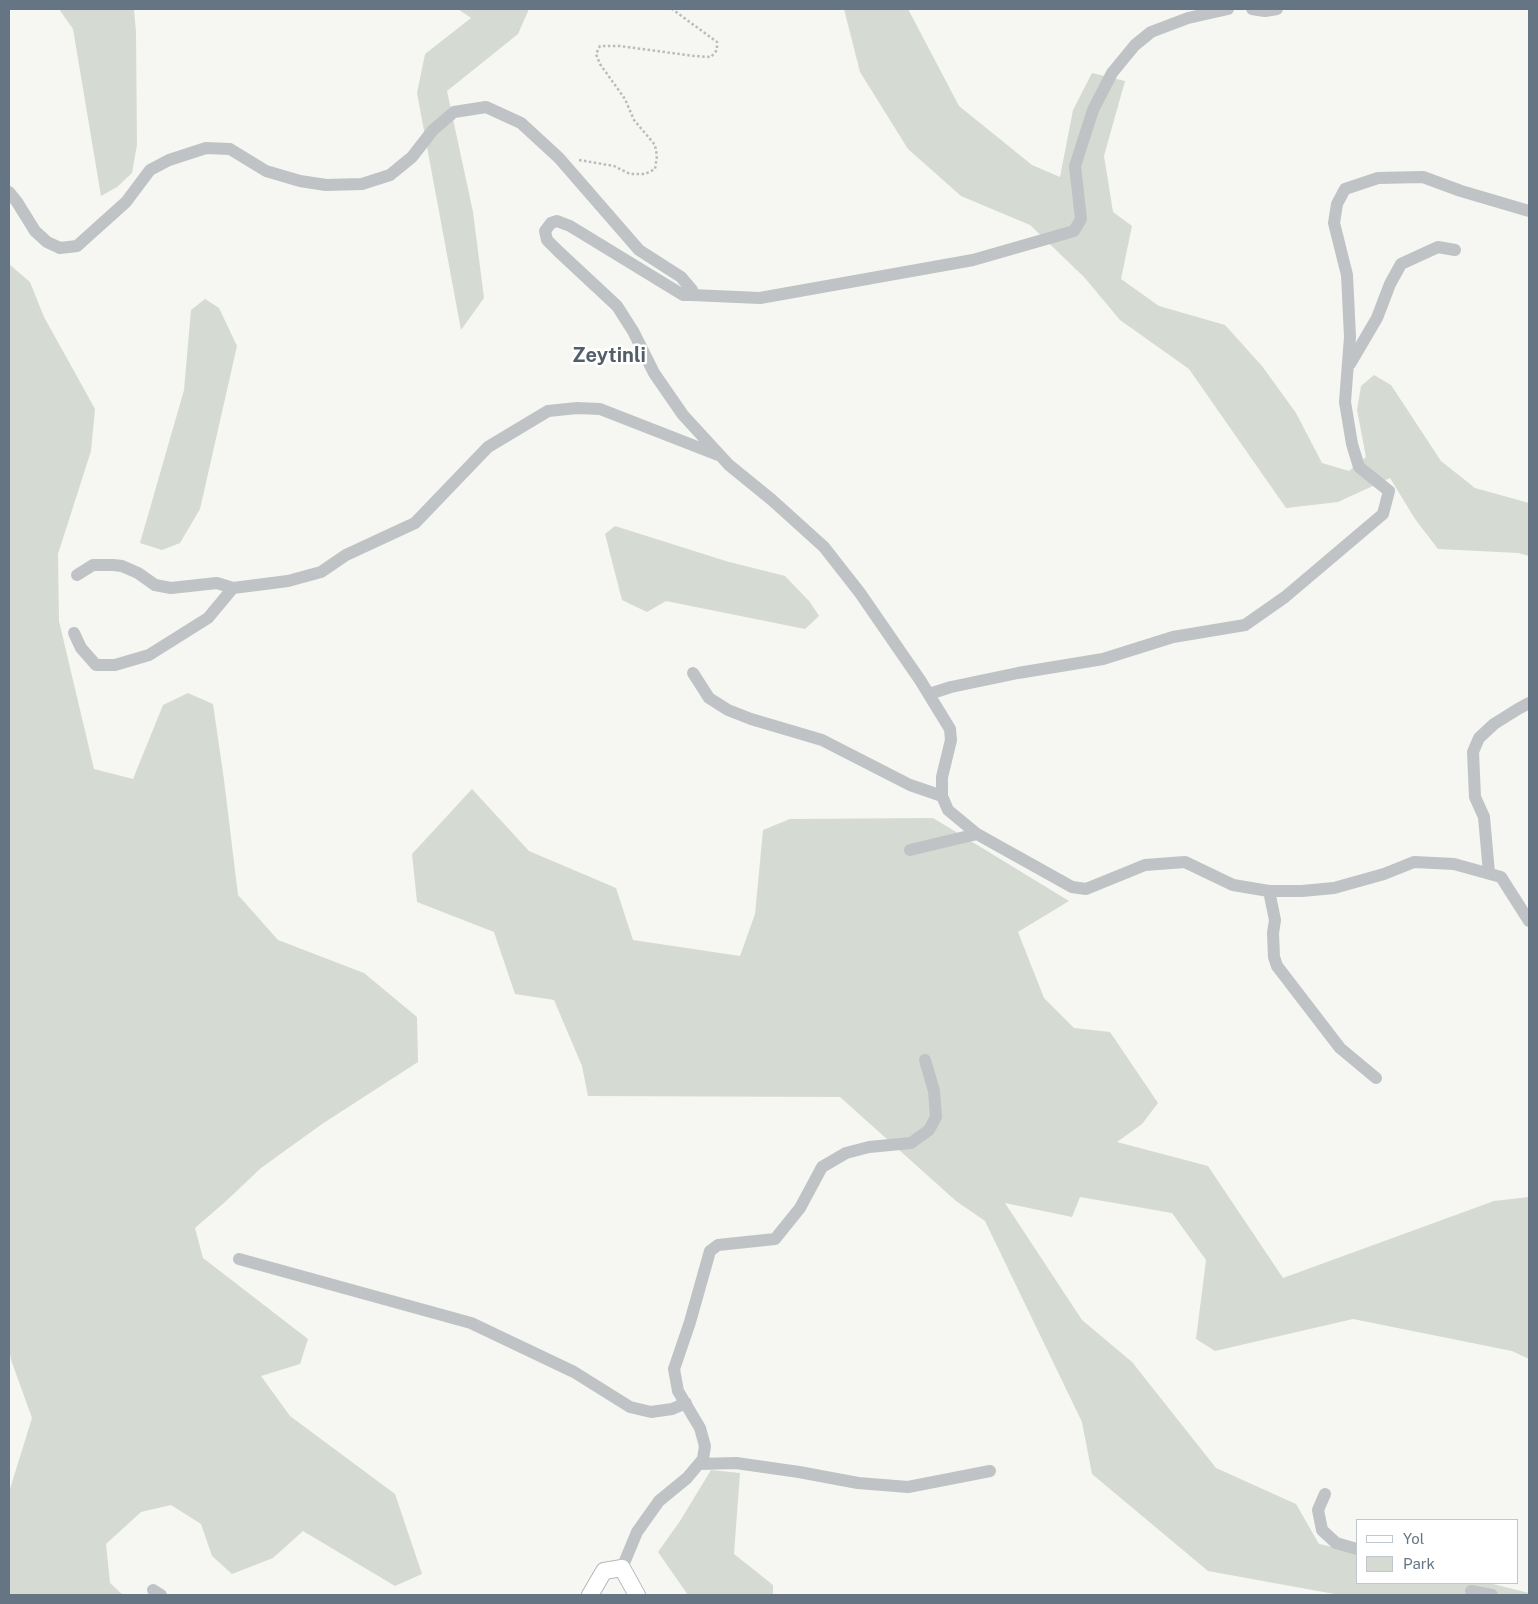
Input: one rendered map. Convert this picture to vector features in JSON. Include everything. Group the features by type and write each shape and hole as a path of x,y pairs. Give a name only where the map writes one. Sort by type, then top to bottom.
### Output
{"street":[{"path":"1228,9 1188,18 1151,32 1135,45 1112,73 1093,110 1075,166 1081,219 1074,231 974,260 760,298 682,295 570,226 557,221 551,224 545,232 547,240 617,306 633,331 654,373 678,408 720,456 728,465 772,500 824,547 860,593 929,694 950,729 951,740 942,777 942,796 948,810 977,834 1072,887 1086,889 1145,865 1185,862 1233,885 1269,891 1302,891 1334,888 1384,874 1414,862 1454,864 1501,877 1529,921"},
{"path":"1252,9 1265,11 1277,9"},
{"path":"9,192 35,231 47,242 60,248 77,246 126,202 150,170 170,160 206,148 230,149 266,171 300,181 326,185 362,184 390,175 412,157 433,130 454,112 486,107 521,123 559,158 639,250 681,277 692,290 692,295"},
{"path":"929,694 951,687 1018,673 1103,659 1173,636 1245,625 1285,597 1383,514 1389,492 1359,467 1352,444 1345,402 1350,337 1347,275 1334,223 1337,204 1345,189 1378,178 1423,177 1461,191 1529,211"},
{"path":"1348,368 1377,318 1390,284 1401,264 1438,247 1455,250"},
{"path":"77,575 94,565 113,565 122,566 138,573 155,585 171,588 217,583 233,588 288,581 321,572 346,555 415,523 488,447 548,410 600,409 720,456"},
{"path":"74,633 81,648 96,665 115,665 149,655 208,618 233,588"},
{"path":"693,673 709,698 728,710 751,719 822,740 910,785 942,796"},
{"path":"1489,873 1484,817 1476,797 1472,752 1479,738 1494,724 1529,703"},
{"path":"910,850 977,834"},
{"path":"1269,891 1275,920 1273,933 1274,957 1277,966 1340,1048 1376,1078"},
{"path":"622,1568 637,1532 659,1502 687,1478 703,1459 705,1446 700,1428 678,1391 674,1369 690,1322 710,1251 718,1245 775,1239 800,1208 822,1167 846,1153 869,1147 912,1143 929,1130 936,1117 934,1091 925,1060"},
{"path":"239,1259 471,1323 574,1372 630,1407 651,1412 672,1409 686,1404"},
{"path":"699,1464 736,1464 799,1472 858,1483 908,1487 990,1471"},
{"path":"1325,1494 1318,1510 1322,1530 1336,1543 1356,1548"},
{"path":"590,1595 604,1571 622,1568"},
{"path":"622,1568 637,1595"},
{"path":"1468,1590 1492,1595"}],"path":[{"path":"559,158 614,166 630,174 645,174 655,169 656,145 634,120 625,99 600,64 596,54 600,46 620,46 711,57 717,50 717,42 672,9"}],"green space":[{"path":"59,9 134,9 137,145 132,173 117,187 101,196 73,29"},
{"path":"458,9 529,9 518,34 447,91 473,212 484,298 461,330 417,93 425,54 471,18"},
{"path":"844,9 908,9 959,106 1032,165 1060,177 1073,110 1092,73 1125,81 1104,156 1113,212 1132,226 1121,279 1159,306 1225,325 1262,366 1296,413 1322,463 1349,471 1366,457 1357,410 1361,386 1374,375 1391,385 1441,461 1475,488 1529,503 1529,556 1518,553 1438,549 1415,519 1390,478 1338,502 1286,508 1189,369 1120,320 1084,277 1030,225 961,196 908,149 860,72"},
{"path":"9,264 30,282 44,317 95,409 91,451 58,554 59,621 94,769 133,779 163,705 188,693 213,704 238,895 278,940 364,973 417,1017 418,1062 322,1124 261,1168 195,1228 203,1258 308,1339 300,1364 261,1376 290,1416 395,1494 422,1574 395,1586 303,1531 273,1558 232,1574 212,1556 201,1524 171,1505 141,1512 106,1544 110,1583 123,1595 9,1595 9,1492 32,1418 11,1360 9,1347"},
{"path":"205,299 219,308 237,346 200,509 180,543 162,550 140,543 184,390 191,310"},
{"path":"615,526 729,562 785,576 810,602 819,616 805,629 666,601 647,612 622,600 605,534"},
{"path":"472,789 529,851 616,888 633,940 740,956 755,914 763,830 790,819 933,818 1069,901 1018,932 1044,998 1074,1028 1110,1032 1158,1103 1142,1124 1117,1142 1208,1166 1283,1278 1494,1201 1529,1197 1529,1291 1527,1291 1529,1292 1529,1359 1512,1351 1353,1319 1215,1351 1196,1339 1206,1260 1172,1213 1080,1197 1072,1217 1005,1203 1082,1320 1132,1362 1216,1468 1296,1504 1319,1544 1356,1552 1356,1584 1493,1584 1529,1593 1529,1595 1340,1595 1208,1571 1092,1474 1082,1422 985,1221 956,1201 840,1097 588,1096 582,1066 554,1000 515,994 494,932 417,902 412,854"},
{"path":"711,1470 740,1473 734,1554 773,1585 773,1595 688,1595 658,1552 680,1521"}],"district":[{"name":"Zeytinli","path":"609,356"}]}
